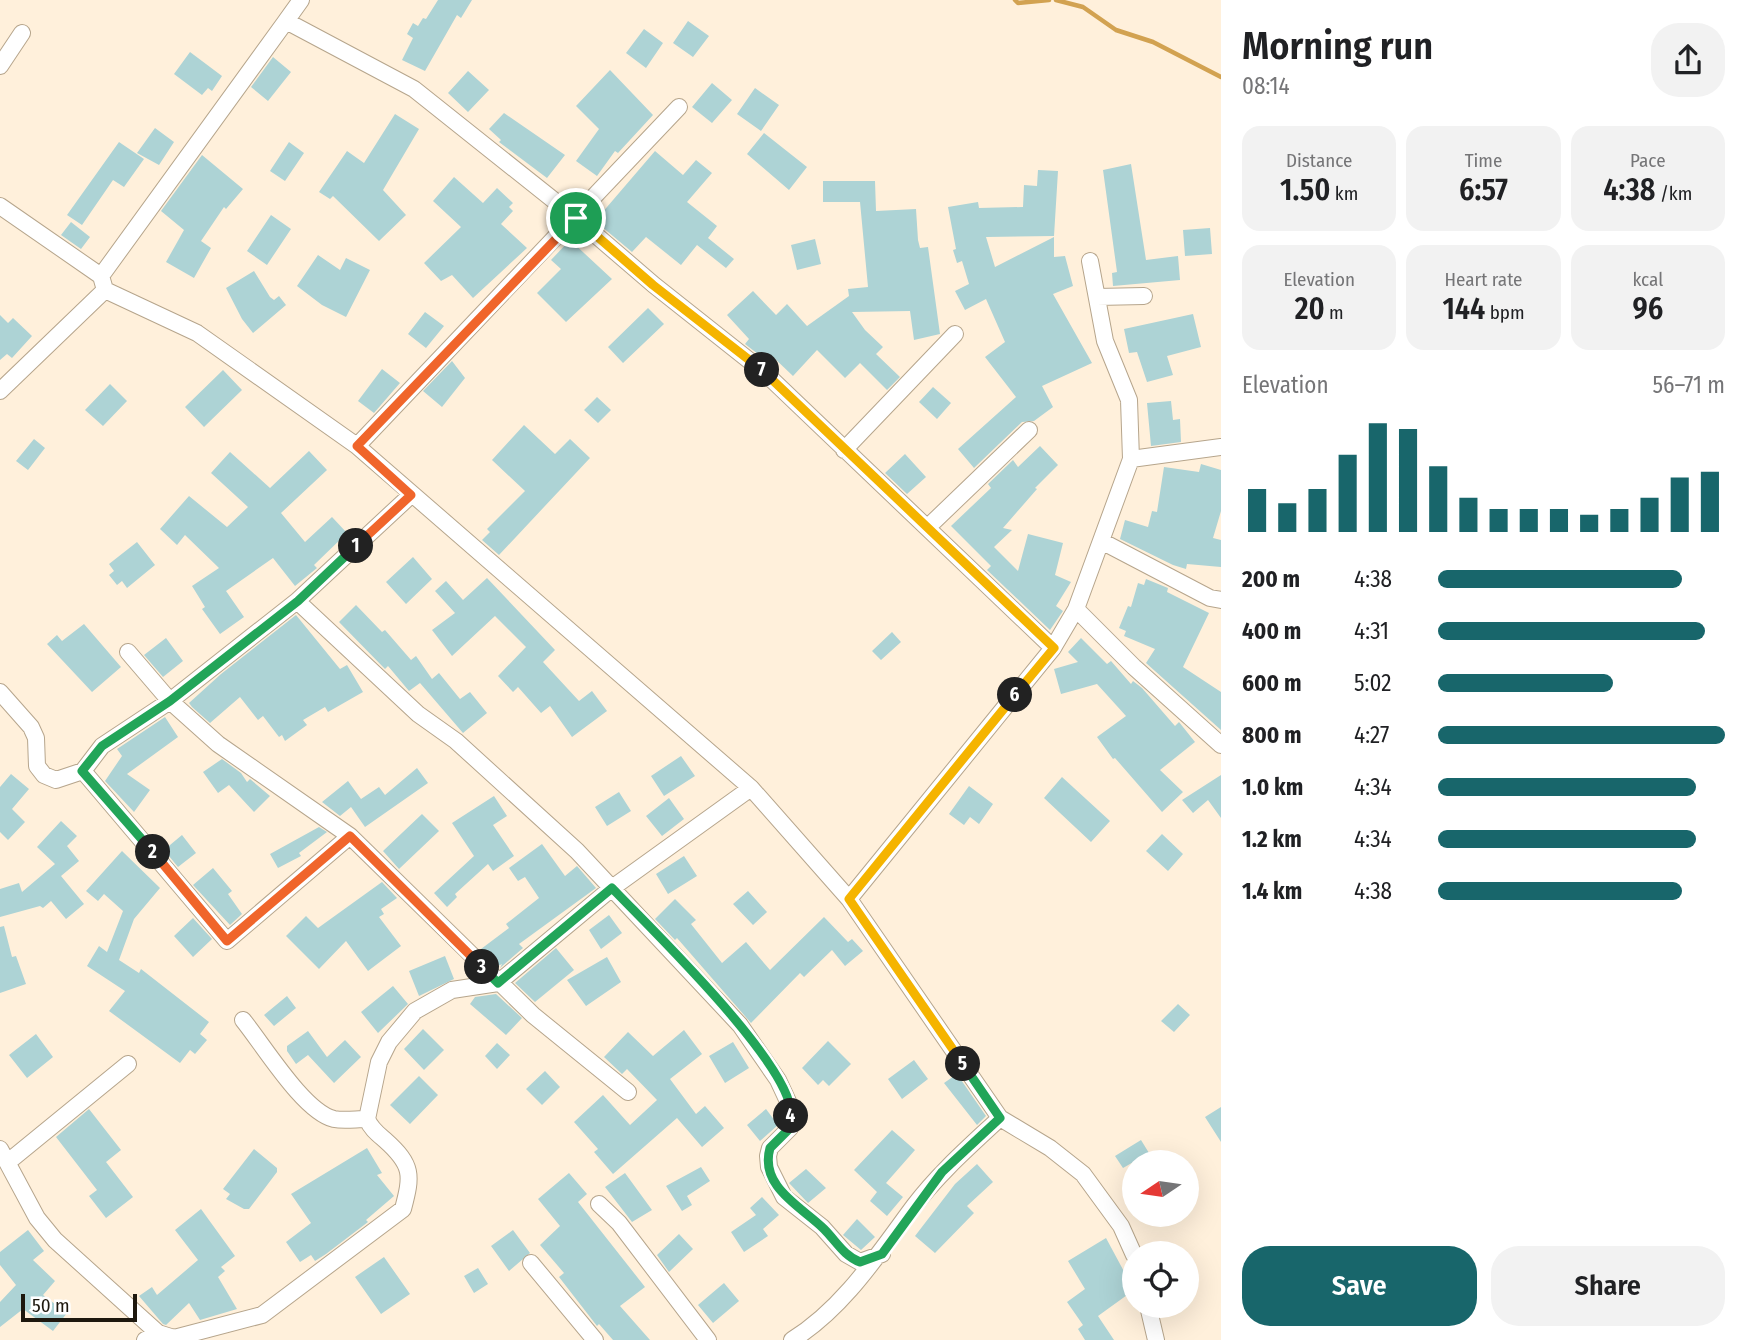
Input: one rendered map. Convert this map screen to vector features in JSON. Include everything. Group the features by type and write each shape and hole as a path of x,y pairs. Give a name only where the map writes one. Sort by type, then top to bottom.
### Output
{"street":[{"path":"0,391 103,283 301,0"},
{"path":"286,21 414,89 576,218 653,285 765,373 1054,648"},
{"path":"0,66 22,33"},
{"path":"357,446 576,218 678,107"},
{"path":"0,206 103,283 197,333 357,446 751,788 849,899 1000,1118 1050,1148 1083,1174 1121,1226 1128,1241"},
{"path":"849,899 1054,648 1076,608 1103,542 1131,459 1129,400 1105,341 1090,261"},
{"path":"1097,297 1144,296"},
{"path":"844,450 955,334"},
{"path":"928,527 1029,430"},
{"path":"1131,459 1221,447"},
{"path":"0,692 31,727 36,738 37,766 44,775 56,779 82,771 102,746 170,701 298,601 411,495"},
{"path":"1103,542 1210,598 1221,600"},
{"path":"298,601 418,714 456,741 577,851 709,988 740,1025 778,1080 792,1110 790,1128 770,1148 768,1156 769,1167 784,1197 822,1227 853,1259 860,1262 882,1254"},
{"path":"1076,608 1133,667 1221,745"},
{"path":"128,652 170,701 218,744 350,836 533,1016 628,1092"},
{"path":"82,771 227,941 350,836"},
{"path":"128,1064 4,1155 37,1218 55,1240 152,1337 193,1337 262,1315 403,1209 410,1181 408,1167 394,1148 370,1127 367,1119 379,1062 389,1042 415,1011 452,990 498,983 612,888 751,788"},
{"path":"243,1020 296,1092 314,1110 334,1119 367,1119"},
{"path":"792,1340 815,1324 882,1254 942,1172 1000,1118"},
{"path":"599,1204 619,1223 708,1340"},
{"path":"531,1263 595,1340"},
{"path":"1151,1318 1156,1340"}],"building":[{"path":"438,0 472,0 461,18 457,15 425,71 402,60 413,38 407,34 413,23 418,26 423,18 426,19"},
{"path":"688,21 709,36 693,57 673,43"},
{"path":"644,29 663,43 646,68 626,53"},
{"path":"190,52 222,76 212,91 208,88 202,95 174,74"},
{"path":"273,57 291,72 268,101 251,87"},
{"path":"610,70 653,115 618,153 615,151 597,176 576,161 599,129 576,106"},
{"path":"468,71 489,90 468,112 448,93"},
{"path":"712,83 732,100 712,123 692,107"},
{"path":"755,88 779,105 761,131 737,114"},
{"path":"504,113 565,155 547,178 499,142 501,140 489,129"},
{"path":"395,114 419,129 383,190 406,215 379,241 333,196 330,199 319,192 347,151 364,163"},
{"path":"155,128 174,142 159,165 137,153"},
{"path":"764,133 807,167 789,190 747,154"},
{"path":"119,142 144,159 124,187 113,180 82,225 67,215"},
{"path":"289,142 304,153 285,181 270,171"},
{"path":"655,151 683,175 696,160 712,173 687,202 717,226 708,238 734,259 726,268 697,245 681,265 646,237 632,252 595,221"},
{"path":"202,155 243,189 226,209 224,207 201,241 211,248 194,278 166,262 184,230 161,211"},
{"path":"1131,164 1146,260 1178,256 1180,280 1113,286 1112,273 1117,272 1103,170"},
{"path":"1038,170 1058,171 1054,236 986,237 995,267 1054,237 1054,257 1065,256 1073,286 1053,294 1092,363 1042,386 1053,407 1034,421 1022,422 974,468 958,449 1016,397 985,357 1005,342 986,299 965,310 955,291 969,284 962,261 957,263 953,250 956,249 948,207 978,202 979,208 1023,207 1024,185 1037,186"},
{"path":"454,177 483,203 497,188 513,203 509,207 513,211 501,224 527,248 473,298 452,275 441,281 424,263 461,227 433,201"},
{"path":"823,181 875,181 876,211 916,209 920,248 928,247 940,334 914,340 910,311 852,312 865,330 883,347 876,354 900,377 887,390 860,363 845,378 817,350 793,376 772,356 767,361 745,344 749,339 727,315 753,291 776,315 787,304 807,326 849,296 848,289 868,287 860,202 823,202"},
{"path":"271,215 291,229 267,265 247,251"},
{"path":"71,222 90,237 81,249 61,235"},
{"path":"1210,228 1212,254 1185,256 1183,230"},
{"path":"815,239 821,264 797,270 791,245"},
{"path":"570,240 612,279 566,322 537,293 561,269 551,260"},
{"path":"318,255 340,270 346,258 370,270 346,317 322,305 297,286"},
{"path":"254,271 270,297 274,300 279,296 286,305 253,333 242,319 226,288"},
{"path":"648,308 664,324 623,363 608,347"},
{"path":"425,312 444,326 426,348 408,334"},
{"path":"1193,314 1201,347 1167,356 1173,375 1147,382 1137,352 1129,353 1124,329"},
{"path":"0,315 8,323 13,318 32,336 12,358 7,354 0,360"},
{"path":"452,361 465,378 442,407 423,391"},
{"path":"382,369 400,383 374,413 358,401"},
{"path":"223,370 242,390 204,427 185,407"},
{"path":"110,384 127,401 103,426 85,410"},
{"path":"933,387 951,403 937,419 919,402"},
{"path":"597,397 611,410 598,423 584,410"},
{"path":"1171,401 1173,420 1180,419 1181,442 1151,446 1147,403"},
{"path":"524,425 555,454 570,439 590,458 499,555 482,540 490,532 487,529 525,491 492,460"},
{"path":"34,439 45,448 28,470 16,461"},
{"path":"1040,446 1058,465 1035,488 1037,489 1003,528 1012,530 994,547 1018,571 1028,534 1063,543 1055,575 1071,582 1056,606 1063,611 1050,630 987,570 991,566 951,526 991,488 988,484 1013,460 1018,467"},
{"path":"309,451 327,470 281,513 305,542 332,517 347,533 314,565 317,568 295,586 273,558 226,591 244,617 220,634 202,609 205,607 192,586 219,568 185,535 177,545 160,529 189,496 227,527 248,507 211,473 230,452 270,488"},
{"path":"905,454 926,477 907,494 885,473"},
{"path":"1201,464 1221,470 1221,511 1213,538 1221,540 1221,567 1187,564 1186,569 1120,539 1125,520 1148,527 1152,511 1157,512 1164,467 1199,472"},
{"path":"137,542 155,565 127,588 122,581 117,585 109,575 114,571 109,564"},
{"path":"413,557 432,579 406,604 386,582"},
{"path":"487,578 555,650 543,662 579,701 592,691 607,711 572,737 550,706 541,713 518,687 513,692 498,676 526,647 495,616 452,656 432,630 455,613 435,591 446,581 463,600"},
{"path":"1146,579 1168,588 1167,592 1209,613 1183,667 1221,692 1221,730 1146,663 1155,649 1124,636 1126,631 1119,628 1128,606 1131,607 1138,583 1144,585"},
{"path":"356,605 382,632 385,630 411,660 416,656 432,679 439,673 460,699 470,692 487,713 463,733 420,683 409,691 388,666 385,669 339,622"},
{"path":"296,615 340,669 347,665 363,692 328,712 325,707 303,720 307,725 285,741 263,716 258,720 240,697 210,723 192,707 189,703 221,674"},
{"path":"84,624 121,667 92,692 47,644 57,635 62,641"},
{"path":"892,632 901,642 881,660 872,651"},
{"path":"166,638 183,661 163,677 144,655"},
{"path":"1081,638 1107,664 1111,661 1131,684 1133,681 1142,688 1175,726 1179,722 1195,742 1160,770 1183,792 1162,812 1115,758 1113,759 1097,737 1126,716 1097,684 1061,694 1054,669 1078,662 1068,652"},
{"path":"165,717 178,737 127,774 150,790 134,812 105,781 122,756 117,749"},
{"path":"681,756 695,776 664,796 651,776"},
{"path":"222,759 241,773 247,782 250,779 270,796 254,812 229,785 218,793 203,772"},
{"path":"417,768 428,783 365,827 351,807 340,816 322,802 348,781 361,799 379,787 385,795"},
{"path":"11,774 29,789 12,809 25,822 8,840 0,832 0,787"},
{"path":"1221,775 1221,818 1208,800 1193,813 1182,800"},
{"path":"1062,777 1110,821 1091,842 1044,798"},
{"path":"969,786 993,804 979,824 970,817 964,825 949,814"},
{"path":"619,792 631,811 607,826 595,807"},
{"path":"494,796 507,816 493,825 514,856 493,871 488,864 455,894 457,897 447,907 434,893 474,856 452,823"},
{"path":"669,798 684,819 662,836 646,816"},
{"path":"422,814 439,831 399,869 383,851"},
{"path":"61,821 77,836 67,846 79,861 61,876 84,904 66,919 51,901 43,908 40,906 0,917 0,889 19,883 22,892 55,864 37,847"},
{"path":"319,827 327,832 299,853 301,856 278,868 270,854"},
{"path":"1162,834 1183,854 1168,871 1146,851"},
{"path":"182,835 196,853 178,867 164,850"},
{"path":"542,844 565,876 577,866 596,888 519,944 523,948 500,968 502,964 498,966 481,949 509,928 506,924 539,898 525,877 518,881 509,868"},
{"path":"122,851 160,888 134,919 119,960 139,973 141,969 209,1022 200,1034 207,1040 195,1054 190,1050 180,1063 109,1011 125,991 87,966 99,946 107,952 123,911 104,894 98,901 86,891"},
{"path":"684,856 697,876 668,894 656,874"},
{"path":"213,868 232,891 228,894 242,914 230,925 193,885"},
{"path":"382,882 397,898 381,909 384,914 379,917 401,946 368,971 346,941 319,969 286,936 306,916 318,928"},
{"path":"748,891 767,912 753,925 733,904"},
{"path":"675,899 696,920 691,924 722,963 746,942 770,970 824,917 848,942 852,939 863,951 845,966 832,950 804,977 800,973 751,1023 677,938 675,940 655,919"},
{"path":"609,915 622,933 601,949 589,930"},
{"path":"193,918 212,939 193,957 174,936"},
{"path":"4,926 12,957 16,956 26,984 0,993 0,927"},
{"path":"556,948 574,970 535,1002 515,983"},
{"path":"445,956 454,979 419,996 409,971"},
{"path":"607,957 621,982 586,1006 567,980"},
{"path":"393,986 408,1004 378,1033 361,1012"},
{"path":"496,994 522,1018 506,1035 470,1004 475,997"},
{"path":"287,996 296,1008 274,1026 264,1015"},
{"path":"1178,1004 1190,1015 1174,1032 1161,1021"},
{"path":"423,1029 444,1050 424,1070 404,1049"},
{"path":"684,1030 702,1054 670,1079 696,1114 705,1106 724,1128 702,1147 677,1118 613,1174 594,1152 598,1149 574,1122 603,1095 630,1125 657,1100 627,1069 622,1074 604,1057 628,1032 653,1056"},
{"path":"308,1031 327,1057 345,1040 361,1057 334,1083 308,1055 296,1064 287,1051 287,1046"},
{"path":"36,1034 53,1057 27,1078 9,1055"},
{"path":"828,1041 851,1064 829,1086 823,1080 818,1085 802,1068"},
{"path":"733,1042 749,1068 725,1083 709,1056"},
{"path":"497,1043 510,1055 497,1069 485,1056"},
{"path":"914,1060 928,1079 902,1099 888,1079"},
{"path":"545,1071 560,1087 542,1105 526,1089"},
{"path":"957,1074 986,1116 977,1125 944,1083"},
{"path":"419,1076 438,1095 410,1124 390,1105"},
{"path":"1221,1107 1221,1142 1205,1117"},
{"path":"89,1109 121,1150 106,1162 133,1197 106,1218 89,1196 97,1190 56,1137"},
{"path":"766,1109 778,1125 760,1141 747,1125"},
{"path":"892,1130 915,1150 886,1183 903,1197 887,1216 870,1201 877,1192 854,1170"},
{"path":"1141,1140 1147,1150 1125,1150"},
{"path":"367,1148 382,1173 377,1175 394,1196 366,1220 368,1222 326,1254 315,1261 311,1255 300,1262 286,1242 311,1223 291,1194"},
{"path":"254,1149 277,1168 277,1172 249,1209 244,1209 226,1199 230,1194 223,1189"},
{"path":"1122,1152 1122,1166 1115,1156"},
{"path":"977,1164 993,1182 967,1206 974,1213 935,1253 915,1236 955,1184"},
{"path":"701,1167 710,1181 687,1196 692,1205 682,1211 666,1186"},
{"path":"806,1169 826,1188 808,1203 789,1183"},
{"path":"569,1173 587,1194 578,1202 645,1287 620,1306 650,1340 613,1340 599,1324 597,1326 559,1277 564,1273 540,1245 560,1226 538,1199"},
{"path":"625,1173 652,1210 632,1222 605,1187"},
{"path":"762,1197 779,1215 763,1229 768,1236 744,1252 731,1232 756,1215 750,1208"},
{"path":"201,1209 235,1256 221,1267 225,1271 218,1277 237,1309 200,1320 189,1303 166,1325 139,1296 152,1287 157,1295 198,1260 175,1230"},
{"path":"857,1219 875,1237 861,1250 843,1235"},
{"path":"28,1230 44,1251 33,1260 55,1281 43,1295 67,1313 53,1331 23,1309 0,1327 0,1302 16,1285 0,1265 0,1252"},
{"path":"513,1230 530,1253 509,1271 491,1246"},
{"path":"679,1234 693,1249 669,1272 657,1255"},
{"path":"1106,1238 1122,1268 1122,1299 1098,1316 1114,1340 1085,1340 1078,1329 1083,1325 1067,1302 1085,1289 1068,1261"},
{"path":"384,1257 410,1294 381,1314 355,1277"},
{"path":"478,1268 488,1284 474,1293 464,1276"},
{"path":"724,1283 739,1301 713,1323 698,1305"}],"waterway":[{"path":"1015,0 1018,3 1049,0"},
{"path":"1056,0 1083,7 1116,30 1153,42 1221,77"}],"route":[{"path":"576,218 653,285 765,373 1054,648 849,899 1000,1118 942,1172 914,1206 882,1254 860,1262 846,1254 822,1227 784,1197 769,1167 770,1148 790,1128 791,1121 792,1110 778,1080 740,1025 709,988 612,888 498,983 350,836 227,941 82,771 102,746 170,701 298,601 411,495 357,446 576,218"}]}
